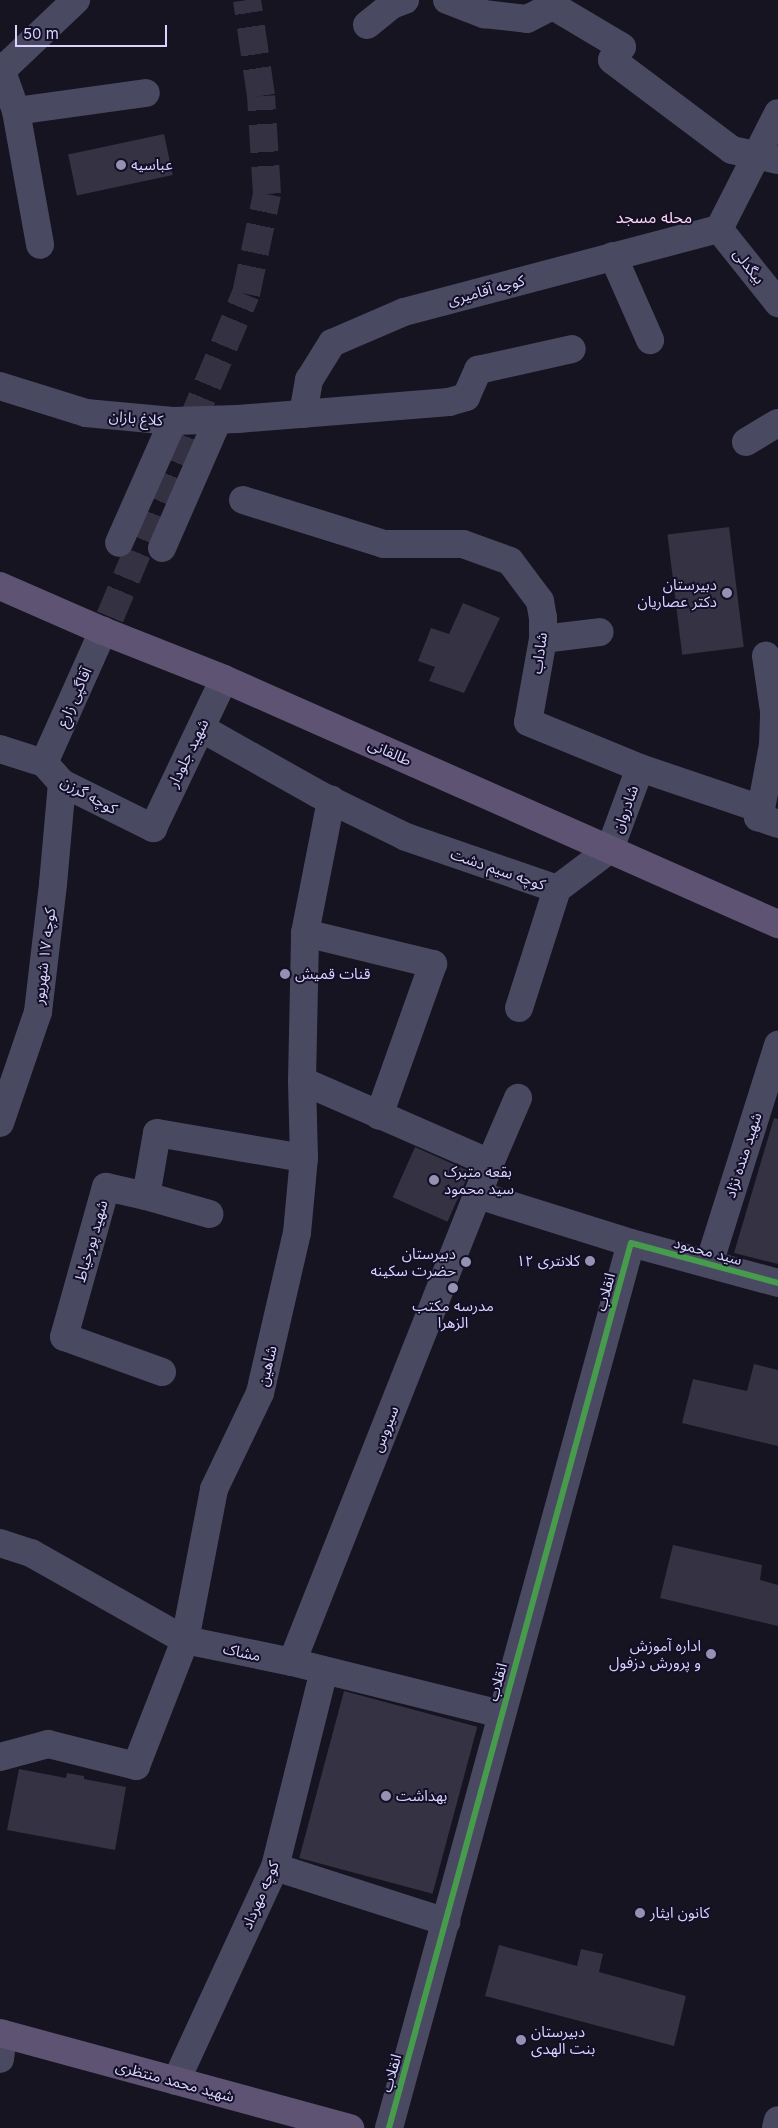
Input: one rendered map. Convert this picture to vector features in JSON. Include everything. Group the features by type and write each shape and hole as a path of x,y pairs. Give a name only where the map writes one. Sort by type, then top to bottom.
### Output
{"main road":[{"name":"طالقانی","path":"0,569 106,624 224,679 778,924"},
{"name":"طالقانی","path":"0,586 106,624"},
{"name":"شهید محمد منتظری","path":"1,2042 176,2081 350,2128"}],"street":[{"path":"40,244 16,111 1,69 76,0"},
{"path":"367,25 392,5 405,0"},
{"path":"447,0 484,14 527,19 553,6 622,48 612,60 732,150 767,157"},
{"path":"16,111 146,93"},
{"path":"719,229 767,157 778,113"},
{"name":"کوچه آقامیری","path":"303,414 309,380 332,343 404,312 719,229"},
{"name":"بیگدلی","path":"719,229 778,303"},
{"path":"613,256 650,340"},
{"path":"173,421 218,420 449,402 466,397 478,370 572,349"},
{"name":"کلاغ بازان","path":"0,386 86,414 173,421 119,543"},
{"path":"162,548 218,420"},
{"path":"746,442 778,423"},
{"name":"شاداب","path":"243,500 384,544 463,544 510,561 540,601 544,628 528,722 640,768 769,816"},
{"name":"آقاگپی زارع","path":"53,773 106,624"},
{"path":"543,639 600,632"},
{"path":"766,656 774,711 769,816"},
{"name":"شهید جلودار","path":"153,828 224,679"},
{"name":"کوچه سیم دشت","path":"201,728 331,800 406,837 556,889 610,850"},
{"name":"کوچه گرزن","path":"0,749 53,773 153,828"},
{"name":"شادروان","path":"610,850 640,768"},
{"name":"کوچه ۱۷ شهریور","path":"0,1123 38,1012 53,884 53,773"},
{"name":"شاهین","path":"0,1756 48,1744 136,1766 185,1640 214,1489 260,1393 297,1233 304,1158 302,1081 305,933 331,800"},
{"path":"519,1008 556,889"},
{"path":"305,933 433,964 379,1116"},
{"name":"شهید منده نژاد","path":"709,1264 778,1045"},
{"path":"302,1081 379,1116 490,1162"},
{"name":"سیروس","path":"292,1662 490,1162 518,1098"},
{"path":"209,1214 146,1196 157,1133 304,1158"},
{"name":"شهید پورخیاط","path":"146,1196 106,1187 64,1337 162,1372"},
{"name":"سید محمود","path":"478,1195 631,1243 778,1283"},
{"name":"انقلاب","path":"388,2128 631,1243"},
{"name":"مشاک","path":"0,1544 31,1553 185,1640 292,1662 501,1714"},
{"name":"کوچه مهرداد","path":"176,2081 275,1867 324,1671"},
{"path":"275,1867 446,1922"},
{"path":"776,2128 778,2120"}],"building":[{"name":"عباسیه","path":"164,134 173,175 77,195 68,154"},
{"path":"729,527 744,647 682,655 667,535"},
{"path":"463,603 500,618 464,693 429,681 435,667 418,661 431,628 449,634"},
{"path":"774,1118 778,1119 778,1264 734,1253"},
{"name":"بقعه متبرک سید محمود","path":"415,1147 470,1171 447,1222 393,1197"},
{"path":"754,1364 778,1370 778,1446 682,1423 693,1379 747,1391"},
{"path":"673,1545 762,1565 760,1580 778,1585 778,1626 660,1598"},
{"name":"بهداشت","path":"344,1691 477,1727 433,1894 299,1858"},
{"path":"19,1769 66,1778 67,1773 84,1776 84,1779 126,1787 115,1850 7,1830"},
{"path":"499,1945 577,1966 581,1949 603,1954 599,1972 686,1996 674,2046 485,1996"}],"tunnel":[{"path":"110,617 246,294 267,194 261,96 247,0"}],"cycle path":[{"path":"389,2128 631,1243 778,1283"}],"place":[{"name":"عباسیه","path":"121,165"},
{"name":"دبیرستان دکتر عصاریان","path":"727,593"},
{"name":"قنات قمیش","path":"285,974"},
{"name":"بقعه متبرک سید محمود","path":"434,1180"},
{"name":"کلانتری ۱۲","path":"590,1261"},
{"name":"دبیرستان حضرت سکینه","path":"466,1262"},
{"name":"مدرسه مکتب الزهرا","path":"453,1288"},
{"name":"اداره آموزش و پرورش دزفول","path":"711,1654"},
{"name":"بهداشت","path":"386,1796"},
{"name":"کانون ایثار","path":"640,1913"},
{"name":"دبیرستان بنت الهدی","path":"521,2040"}],"district":[{"name":"محله مسجد","path":"654,217"}]}
